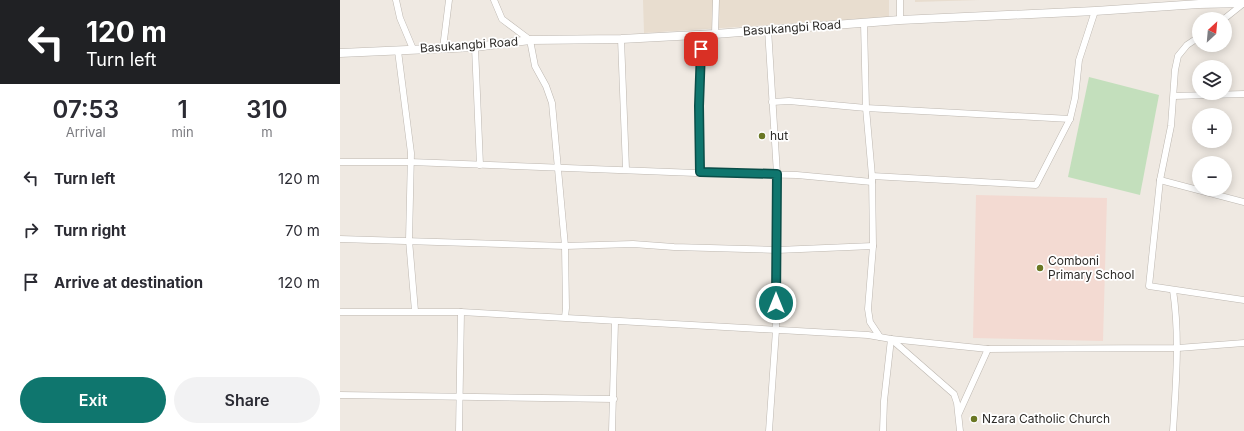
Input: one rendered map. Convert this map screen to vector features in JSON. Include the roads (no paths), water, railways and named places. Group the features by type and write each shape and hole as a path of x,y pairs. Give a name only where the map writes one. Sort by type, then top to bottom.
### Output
{"street":[{"path":"396,0 400,18 413,49"},
{"path":"443,48 448,0"},
{"path":"494,0 502,19 530,40 534,66 546,86 552,103 565,246 565,317"},
{"path":"715,34 716,0"},
{"path":"900,0 900,20"},
{"path":"1232,13 1244,3"},
{"name":"Basukangbi Road","path":"340,53 475,47 530,40 622,39 715,34 900,20 1095,11 1199,4 1244,3"},
{"path":"340,162 410,162 558,168 626,169 1036,185 1070,119 1075,98 1079,60 1095,11"},
{"path":"864,23 866,108 872,179 873,246 868,309 870,322 880,337"},
{"path":"768,29 777,174 776,330 769,431"},
{"path":"700,172 699,106 701,34"},
{"path":"622,39 626,169"},
{"path":"1192,42 1187,45 1178,56 1175,70 1171,126 1160,180 1149,286 1244,300"},
{"path":"475,47 480,165"},
{"path":"398,51 411,153 409,240 415,311"},
{"path":"1174,96 1244,94"},
{"path":"772,102 789,101 866,108 1070,119"},
{"path":"1160,180 1244,202"},
{"path":"340,239 565,246 633,244 674,247 777,250 873,246"},
{"path":"1173,290 1178,348 1173,431"},
{"path":"340,312 461,312 565,317 615,322 868,334 891,339 988,349 1178,348 1244,344"},
{"path":"459,431 461,312"},
{"path":"612,431 615,322"},
{"path":"891,339 954,394 958,403 960,431"},
{"path":"883,431 884,401 891,339"},
{"path":"958,415 988,349"},
{"path":"340,395 459,398 614,399"}],"place":[{"name":"hut","path":"762,136"},
{"name":"Comboni Primary School","path":"1040,268"},
{"name":"Nzara Catholic Church","path":"974,419"}]}
